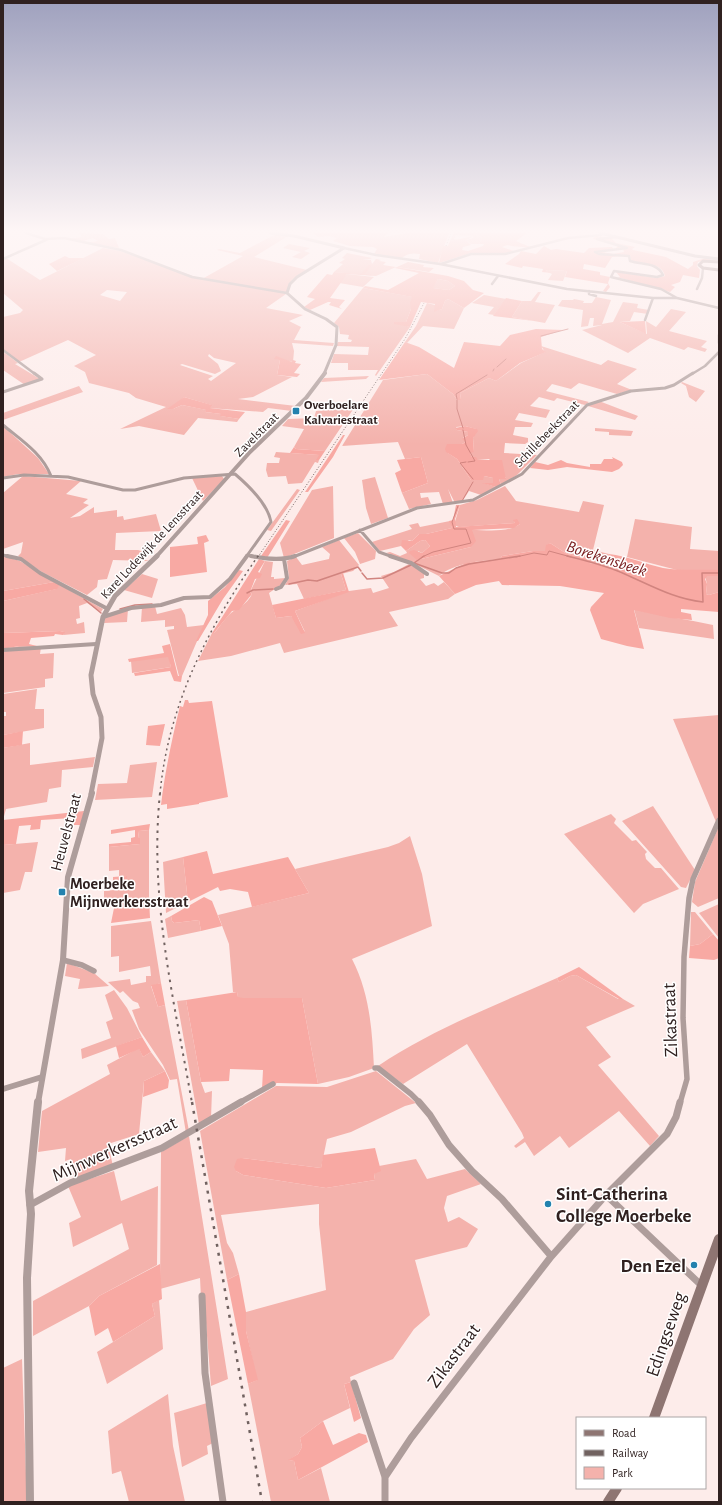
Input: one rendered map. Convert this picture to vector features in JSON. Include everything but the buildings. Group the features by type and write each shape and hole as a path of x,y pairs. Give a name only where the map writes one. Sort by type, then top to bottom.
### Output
{"main road":[{"name":"Edingseweg","path":"654,1417 701,1285 717,1250 719,1239"},
{"path":"608,1502 616,1489"}],"street":[{"name":"Zavelstraat","path":"3,478 19,475 51,476 79,479 123,490 135,490 179,478 232,474 251,452 282,423 322,378 338,336 337,327 333,323 305,309 299,303"},
{"path":"645,320 651,303"},
{"path":"699,303 719,308"},
{"path":"719,335 719,343"},
{"path":"3,350 41,377 42,380 3,392"},
{"name":"Schillebeekstraat","path":"247,555 268,559 284,559 417,508 461,503 473,500 522,474 588,404 631,391 674,386 705,366 719,352"},
{"path":"3,425 46,465 51,476"},
{"path":"3,555 21,559 40,573 104,612 161,605 184,598 210,597 227,582 271,519 246,482 238,475 232,474"},
{"name":"Karel Lodewijk de Lensstraat","path":"104,612 114,596 144,570 232,474"},
{"path":"360,530 380,552 415,565 427,574"},
{"path":"276,589 281,587 287,578 284,559"},
{"name":"Heuvelstraat","path":"30,1502 27,1279 30,1206 29,1191 32,1151 42,1077 63,960 68,877 90,802 102,738 101,717 93,694 92,685 96,644 104,612"},
{"path":"3,650 96,644"},
{"name":"Zikastraat","path":"385,1477 411,1438 551,1256 606,1195 667,1134 676,1117 687,1079 683,1018 684,957 689,898 693,879 719,820"},
{"path":"63,960 82,965 94,972"},
{"path":"375,1068 378,1068 411,1094 430,1115 449,1145 472,1171 502,1199 551,1256"},
{"path":"3,1089 42,1077"},
{"name":"Mijnwerkersstraat","path":"30,1206 70,1183 162,1148 273,1084"},
{"path":"606,1195 701,1285"},
{"path":"202,1296 205,1373 223,1502"},
{"path":"354,1383 385,1477 385,1502"}],"green space":[{"path":"15,303 273,303 266,308 303,315 289,321 301,327 294,340 334,343 333,346 292,343 294,351 293,362 275,359 280,360 277,375 292,377 253,397 238,399 296,406 292,411 268,408 263,412 209,408 211,405 184,397 173,409 182,405 207,410 205,412 222,414 221,416 239,419 237,422 198,418 184,435 139,426 120,429 166,407 136,398 129,393 89,383 85,372 74,366 96,355 68,340 19,362 3,349 3,317 20,313 23,310","holes":["209,354 214,358 236,363 211,381 208,379 213,376 180,365 182,364 215,374 221,371 218,364 208,356"]},
{"path":"350,303 412,303 406,322 394,322 410,327 376,376 375,375 378,370 348,370 348,363 331,363 334,354 368,355 369,347 336,346 338,342 351,342 352,340 348,339 349,335 340,334 339,327 334,323"},
{"path":"427,303 435,305 435,311 442,309 444,303 456,303 464,308 454,329 423,326 407,343 405,342 416,326"},
{"path":"473,303 503,303 494,315 488,314 494,307"},
{"path":"521,303 555,305 545,323 512,317"},
{"path":"560,303 610,303 602,324 613,322 622,303 638,304 637,308 649,310 648,314 634,312 630,321 620,322 647,334 646,321 656,327 671,309 686,312 669,331 707,341 701,347 707,349 705,352 688,347 684,350 650,338 628,353 582,330 602,325 593,326 594,318 590,318 588,326 581,327 583,310 558,306"},
{"path":"541,346 601,365 608,360 637,369 617,384 632,390 617,394 579,383 571,389 552,384 546,391 589,402 585,405 557,398 554,401 539,397 530,406 550,410 546,418 519,413 515,420 533,423 531,427 515,427 513,435 528,438 528,442 525,444 505,443 504,453 537,455 517,475 501,485 499,479 506,478 489,459 478,460 472,457 470,452 474,452 473,438 476,429 465,426 456,427 457,430 468,432 468,435 463,438 466,442 462,444 447,444 448,453 457,459 471,480 484,476 493,478 493,483 484,483 496,487 481,495 469,491 462,502 455,503 448,489 453,503 443,504 439,492 420,493 421,498 428,497 431,504 409,509 402,493 428,483 421,457 405,459 398,442 342,446 383,380 427,374 453,394 457,400 461,400 460,393 489,378 496,381 521,363 545,352"},
{"path":"5,353 18,363 15,364 40,379 25,385 3,370 3,354"},
{"path":"369,376 366,379 321,382 324,378"},
{"path":"682,382 705,391 696,402 689,397 686,386 681,383"},
{"path":"79,386 83,392 3,420 3,413"},
{"path":"599,401 638,416 635,420 588,406"},
{"path":"354,408 325,451 296,449 294,447 304,429 282,426 288,419 314,418 316,411"},
{"path":"3,426 38,458 49,474 18,474 3,477"},
{"path":"595,428 633,431 631,436 609,435 609,432 595,431"},
{"path":"276,452 320,455 317,460 319,460 318,463 315,462 302,483 288,484 286,476 268,477 266,470 267,463 279,463 280,458 274,457"},
{"path":"23,476 81,481 66,494 88,499 83,503 89,505 70,518 80,516 94,507 94,513 117,510 117,517 123,516 124,520 156,514 161,531 116,533 115,550 138,550 148,553 143,559 149,561 113,560 107,579 98,580 97,587 87,595 42,572 18,556 21,553 23,542 3,549 3,493"},
{"path":"222,476 224,479 203,501 192,478"},
{"path":"375,477 388,518 371,524 366,508 362,480"},
{"path":"333,486 334,538 284,558 280,543 312,490"},
{"path":"505,486 516,501 579,512 583,501 604,505 593,550 609,554 605,565 589,563 589,559 567,554 550,543 546,546 546,551 533,551 502,556 500,559 468,563 452,568 439,576 413,563 386,553 390,552 400,556 407,553 406,551 420,541 425,540 430,546 422,553 418,551 417,560 471,547 472,530 503,530 515,527 520,524 514,521 515,523 459,527 454,525 460,505 477,500"},
{"path":"297,489 300,490 271,531 267,530"},
{"path":"635,519 692,527 690,549 719,551 719,571 677,570 627,557"},
{"path":"450,521 452,528 426,534 419,534 412,541 409,540 401,546 380,551 372,542 412,529 409,525 418,523 420,527"},
{"path":"358,533 376,551 375,559 360,564 355,552 344,538"},
{"path":"339,540 359,565 353,571 341,574 346,590 304,599 297,584 285,585 289,578 287,561 296,557 302,565 329,559 330,554 322,547"},
{"path":"3,556 20,561 54,582 3,591"},
{"path":"265,561 273,562 271,577 274,577 274,579 285,578 282,584 269,593 276,618 291,616 305,632 295,611 349,591 371,588 373,593 389,588 381,576 394,572 409,564 424,573 424,578 420,579 426,586 434,583 438,586 444,582 455,594 448,599 389,612 398,626 284,653 280,643 231,656 198,661 212,633 214,633 231,613 250,598 252,594 250,592"},
{"path":"142,574 158,579 152,598 124,590"},
{"path":"705,576 719,576 719,592 709,595 706,594 707,584"},
{"path":"60,585 103,609 101,612 87,603 79,606 80,618 76,619 77,624 84,622 85,633 63,635 64,632 60,631 3,633 3,601 56,589"},
{"path":"155,606 157,614 181,608 185,615 187,627 204,625 182,676 179,676 167,630 174,629 174,626 165,627 165,620 141,622 142,607"},
{"path":"128,609 127,622 104,623 105,618"},
{"path":"634,609 713,625 714,639 639,628"},
{"path":"19,646 41,647 40,654 54,653 53,678 45,679 45,687 3,693 3,649"},
{"path":"169,656 171,667 132,673 131,661"},
{"path":"37,689 35,709 44,709 44,728 3,735 3,716 6,716 6,712 3,712 3,694"},
{"path":"719,715 719,815 716,822 673,719"},
{"path":"30,743 30,765 95,757 93,767 62,770 61,787 49,789 47,802 6,809 3,820 3,748"},
{"path":"157,762 152,797 95,800 98,784 127,783 130,765"},
{"path":"653,806 695,870 686,888 681,887 622,821"},
{"path":"611,814 616,819 614,823 632,841 636,840 647,852 645,854 646,859 655,868 661,868 679,889 643,904 634,913 564,834"},
{"path":"719,826 719,898 698,907 692,902 695,882"},
{"path":"149,830 149,899 121,902 120,907 114,908 113,899 104,900 104,891 124,889 126,876 119,877 119,870 109,871 109,847 140,844 140,838 138,838 139,831"},
{"path":"410,836 422,874 432,926 352,959 363,985 369,1012 374,1068 349,1077 318,1084 302,998 238,998 237,992 233,992 229,944 218,915 309,893 295,869 388,847 399,843"},
{"path":"38,842 32,872 25,872 20,890 3,893 3,845"},
{"path":"183,857 188,902 166,913 163,862"},
{"path":"719,904 719,938 699,913"},
{"path":"691,912 695,912 713,934 700,944 690,946"},
{"path":"171,916 174,923 199,920 201,931 168,938 165,919"},
{"path":"151,921 161,983 151,986 158,1007 165,1005 189,1131 186,1133 177,1079 170,1080 163,1065 139,1029 132,1010 140,1008 138,1003 133,1001 123,991 120,993 108,982 130,979 131,985 146,982 146,976 151,976 150,966 119,972 119,956 111,957 111,926"},
{"path":"67,963 94,973 109,986 78,989 80,979 65,976"},
{"path":"576,975 618,999 623,999 635,1006 586,1027 611,1057 598,1065 659,1136 650,1146 619,1111 569,1148 560,1136 534,1156 525,1142 516,1148 514,1146 524,1138 522,1133 467,1044 403,1084 378,1066 421,1040 465,1018 557,978 559,982 570,976"},
{"path":"114,990 127,1008 142,1037 82,1059 81,1049 111,1038 106,1022 113,1019 105,995"},
{"path":"186,1000 201,1082 205,1093 212,1091 211,1118 199,1124 177,1001"},
{"path":"139,1048 143,1057 151,1052 165,1071 144,1081 139,1134 108,1144 113,1166 74,1178 71,1159 65,1161 66,1148 38,1152 42,1111 110,1074 107,1065"},
{"path":"376,1071 416,1103 405,1106 351,1132 327,1139 321,1168 242,1158 236,1171 243,1175 326,1188 375,1180 374,1174 379,1166 416,1159 427,1179 465,1169 481,1184 447,1196 444,1208 448,1222 459,1217 478,1229 467,1247 415,1260 430,1315 414,1329 393,1359 350,1377 351,1382 344,1384 350,1408 323,1421 300,1438 302,1447 298,1454 289,1460 294,1461 298,1480 321,1468 330,1502 271,1502 248,1384 257,1380 246,1331 246,1312 326,1290 319,1224 319,1204 221,1215 227,1243 233,1253 239,1274 227,1280 200,1131 276,1086 327,1087"},
{"path":"189,1136 228,1379 211,1386 204,1297 201,1298 200,1278 160,1289 161,1152"},
{"path":"114,1171 121,1201 158,1186 157,1265 99,1296 89,1306 33,1336 33,1301 129,1249 122,1223 73,1247 69,1223 81,1217 68,1186"},
{"path":"159,1300 163,1349 107,1384 97,1352 155,1316 152,1304"},
{"path":"22,1359 27,1502 3,1502 3,1368"},
{"path":"168,1394 173,1446 185,1502 129,1502 121,1471 112,1474 108,1431"},
{"path":"207,1403 213,1443 207,1446 208,1454 182,1467 174,1413"}],"shaded area":[{"path":"309,303 325,303 310,310 304,307"},
{"path":"330,303 342,303 339,307 342,309 329,305"},
{"path":"410,303 420,303 410,327 394,324 394,322 406,322 411,309"},
{"path":"430,303 444,303 442,309 434,312 435,304"},
{"path":"456,303 470,303 464,308"},
{"path":"502,303 521,303 512,317 534,321 493,316"},
{"path":"645,320 646,334 620,322 644,321"},
{"path":"536,329 563,330 541,337 542,349 546,352 520,363 496,381 489,378 460,393 461,400 457,400 453,394 427,374 379,380 405,342 419,347 454,368 464,342 500,346 510,335"},
{"path":"276,356 292,362 293,360 296,361 295,363 301,364 294,373 300,374 297,377 277,375 280,360 274,359"},
{"path":"184,397 212,405 210,408 245,412 239,419 220,416 221,414 205,412 206,410 182,405 173,409 167,409"},
{"path":"465,426 477,429 478,431 473,438 474,452 470,453 472,457 476,457 478,460 502,460 506,479 499,479 501,485 496,487 482,483 493,483 493,478 484,476 483,480 471,480 457,459 446,452 445,449 447,444 462,444 466,442 462,439 468,435 468,432 457,430 455,428"},
{"path":"343,435 345,435 333,457 308,492 305,492"},
{"path":"294,447 296,449 325,451 319,460 316,460 319,455 290,453"},
{"path":"421,457 428,483 402,493 395,473 401,470 397,460"},
{"path":"612,457 622,462 623,465 619,469 612,472 567,467 548,470 530,468 535,462 548,465 561,460 567,463 590,467 590,464 601,464 604,459 613,459"},
{"path":"456,505 460,505 455,519 456,527 515,523 513,520 517,519 520,524 514,528 472,530 476,541 471,547 417,560 409,553 410,551 414,550 422,553 430,546 425,540 420,541 406,551 401,546 402,540 412,541 419,534 426,534 452,528 449,521 453,520"},
{"path":"286,520 290,521 267,558 261,556"},
{"path":"206,535 209,541 204,543 207,572 170,577 170,547 198,544 197,537"},
{"path":"550,543 567,554 590,559 589,563 605,565 609,554 622,556 663,568 684,570 719,570 719,576 707,576 705,579 707,584 706,594 709,595 719,592 719,612 681,609 681,612 691,614 692,620 670,618 634,610 644,649 601,639 590,610 604,593 560,586 502,585 499,581 476,585 455,594 439,576 466,563 500,559 502,556 533,551 545,551 546,545"},
{"path":"259,559 265,561 258,572 262,574 260,578 255,579 250,592 252,594 239,610 232,611 214,633 212,633"},
{"path":"239,570 243,571 223,599 198,641 196,641 208,615 208,601 225,587"},
{"path":"343,573 349,592 295,611 305,633 301,634 291,616 276,618 272,605 346,590 341,574"},
{"path":"54,582 60,585 57,589 3,601 3,591"},
{"path":"65,632 63,635 55,634 54,636 31,638 29,644 41,647 19,646 3,649 3,633"},
{"path":"170,644 178,676 182,676 181,682 174,681 170,671 135,676 134,673 171,667 168,657 129,662 128,659 164,653 162,646"},
{"path":"185,700 188,700 189,703 212,701 228,797 199,804 167,809 167,804 161,805 165,780 180,706 183,707"},
{"path":"165,724 160,746 146,745 148,726"},
{"path":"23,731 22,745 3,748 3,735"},
{"path":"84,811 81,825 74,825 74,820 72,818 41,820 40,829 30,830 31,825 19,826 16,844 3,845 3,820"},
{"path":"150,824 149,830 139,831 138,838 140,838 140,844 109,847 109,844 131,842 131,838 135,837 135,830 111,834 111,830"},
{"path":"207,851 213,874 288,857 309,893 252,907 248,892 230,889 220,891 218,887 188,902 183,857"},
{"path":"127,876 127,886 124,889 113,890 113,877"},
{"path":"204,897 212,901 222,926 201,931 199,920 174,923 172,921 171,916"},
{"path":"149,899 150,918 111,923 114,908 120,907 121,902"},
{"path":"713,934 719,941 719,958 714,960 689,958 690,946 700,944"},
{"path":"579,967 623,999 619,999 576,975 570,976 559,982 557,978"},
{"path":"161,983 165,1005 158,1007 151,985"},
{"path":"237,992 238,997 243,998 302,998 318,1084 277,1083 262,1089 263,1070 230,1069 229,1081 201,1082 186,1000"},
{"path":"142,1037 151,1052 143,1057 139,1049 119,1058 116,1046"},
{"path":"165,1071 169,1080 168,1088 143,1097 144,1081"},
{"path":"375,1148 381,1171 374,1174 375,1180 326,1188 243,1175 236,1171 234,1167 237,1159 242,1158 321,1168 323,1155"},
{"path":"160,1264 162,1299 152,1304 155,1316 113,1342 108,1328 95,1336 89,1306 99,1296"},
{"path":"239,1274 246,1312 246,1331 258,1380 248,1384 227,1280"},
{"path":"351,1382 361,1418 354,1422 344,1384"},
{"path":"323,1421 333,1445 359,1433 366,1435 368,1442 298,1480 294,1461 288,1460 298,1454 302,1447 300,1438"}],"waterway":[{"path":"541,336 568,329"},
{"path":"497,367 506,359"},
{"path":"457,399 456,394 487,375"},
{"path":"457,400 457,409 463,428"},
{"path":"463,430 466,445 475,461 468,462"},
{"path":"466,462 460,463 473,479"},
{"path":"462,501 473,482"},
{"path":"424,556 433,552 471,543 466,529 454,529 452,522 458,506"},
{"name":"Borekensbeek","path":"516,557 534,553 547,555 549,551 571,557"},
{"name":"Borekensbeek","path":"424,556 414,563 442,573 449,573 456,568 469,564 520,556"},
{"name":"Borekensbeek","path":"567,556 613,569 673,595 703,602 702,573 719,573"},
{"name":"Borekensbeek","path":"362,573 367,579 383,578 411,565"},
{"name":"Borekensbeek","path":"289,584 308,580 317,581 358,567 361,571"},
{"name":"Borekensbeek","path":"247,593 253,590 273,589"},
{"name":"Borekensbeek","path":"84,599 101,613"},
{"name":"Borekensbeek","path":"120,609 135,605 152,604"}],"railway":[{"path":"258,557 405,339 424,303"},
{"path":"160,794 164,761 172,729 181,699 193,669 207,639 223,611 258,556"},
{"path":"160,793 157,833 161,911 171,988 192,1103"},
{"path":"192,1102 262,1502"}],"place":[{"name":"Overboelare Kalvariestraat","path":"296,411"},
{"name":"Moerbeke Mijnwerkersstraat","path":"62,892"},
{"name":"Sint-Catherina College Moerbeke","path":"548,1204"},
{"name":"Den Ezel","path":"694,1265"}]}
